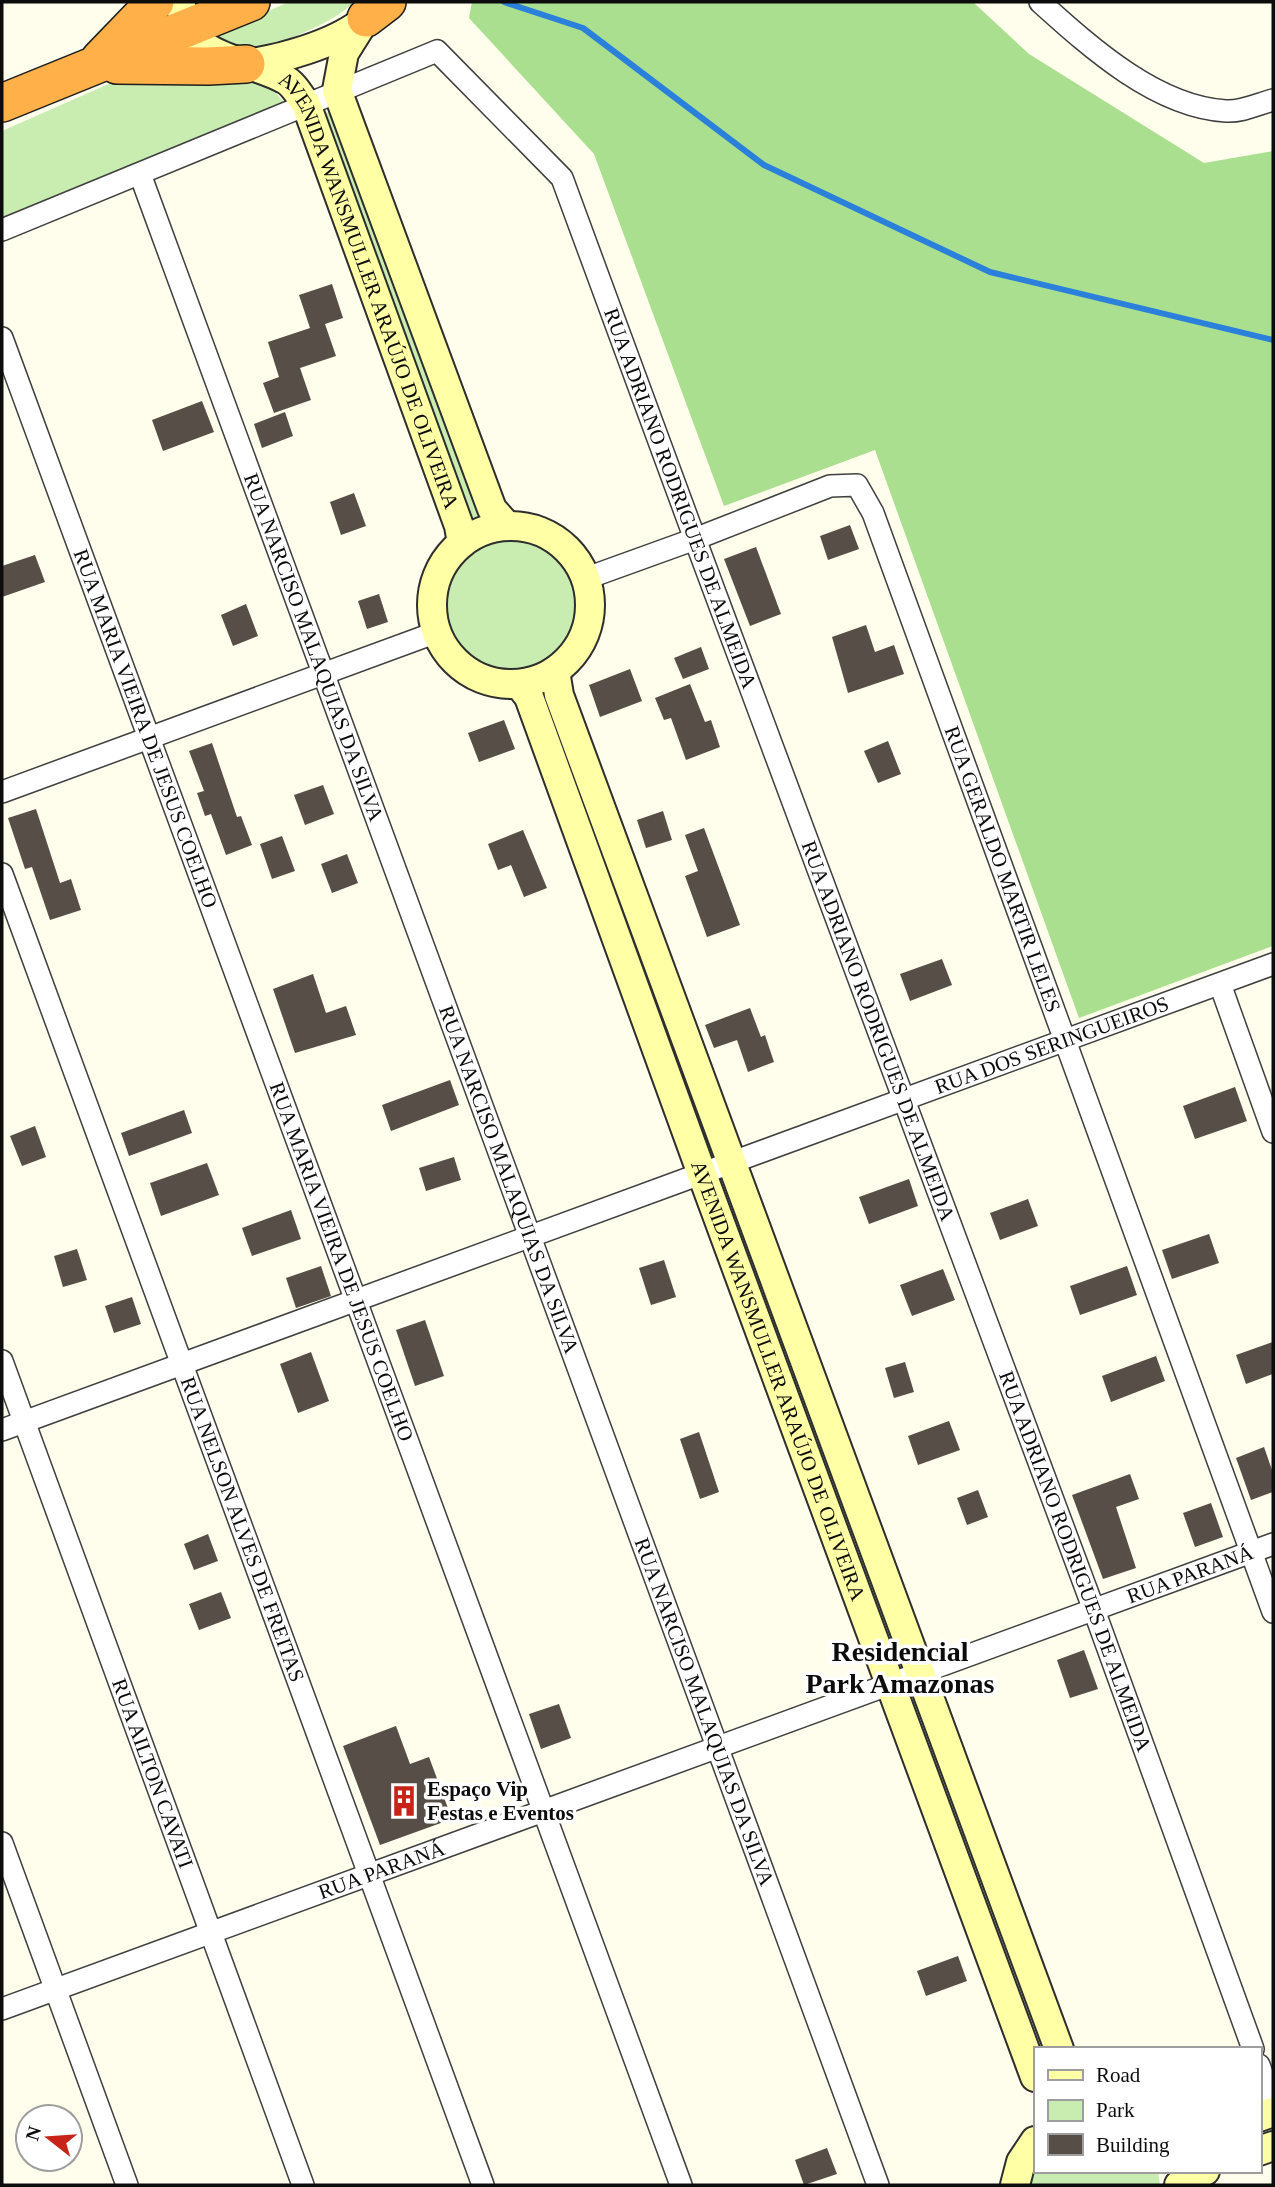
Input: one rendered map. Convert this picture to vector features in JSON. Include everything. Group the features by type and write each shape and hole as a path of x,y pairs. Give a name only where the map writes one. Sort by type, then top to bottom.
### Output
{"highway":[{"path":"95,65 155,2"},
{"path":"2,103 95,65 184,15 251,2"},
{"path":"95,65 246,64"}],"street":[{"path":"1046,3 1091,48 1126,73 1171,96 1207,108 1229,111 1273,100"},
{"path":"246,64 267,61 349,32 375,7"},
{"path":"2,230 337,90 344,53 375,7"},
{"name":"AVENIDA WANSMULLER ARAÚJO DE OLIVEIRA","path":"184,15 201,44 287,80 306,103 460,526 462,543"},
{"name":"RUA ADRIANO RODRIGUES DE ALMEIDA","path":"337,90 437,51 562,178 1094,1610 1252,2047"},
{"name":"AVENIDA WANSMULLER ARAÚJO DE OLIVEIRA","path":"337,90 492,509 507,526"},
{"name":"RUA NARCISO MALAQUIAS DA SILVA","path":"140,174 878,2185"},
{"name":"RUA MARIA VIEIRA DE JESUS COELHO","path":"2,338 681,2185"},
{"name":"RUA GERALDO MARTIR LELES","path":"695,539 830,486 857,485 873,513 1273,1612"},
{"name":"AVENIDA WANSMULLER ARAÚJO DE OLIVEIRA","path":"507,526 527,526 552,536 573,554 587,578 591,605 586,632 573,655 555,671 519,684 482,679 463,668 447,652 437,632 432,610 434,587 441,566 462,543 486,529 507,526"},
{"path":"587,578 695,539"},
{"path":"2,792 437,632"},
{"name":"AVENIDA WANSMULLER ARAÚJO DE OLIVEIRA","path":"555,671 559,695 1058,2047"},
{"name":"AVENIDA WANSMULLER ARAÚJO DE OLIVEIRA","path":"519,684 529,697 1034,2074"},
{"name":"RUA NELSON ALVES DE FREITAS","path":"2,874 483,2185"},
{"name":"RUA DOS SERINGUEIROS","path":"2,1430 1273,964"},
{"path":"1220,984 1273,1132"},
{"name":"RUA AILTON CAVATI","path":"2,1361 303,2185"},
{"name":"RUA PARANÁ","path":"2,2009 1273,1544"},
{"path":"2,1843 127,2185"},
{"path":"1261,2071 1273,2104"},
{"path":"1015,2185 1021,2162 1034,2142"},
{"path":"1179,2185 1200,2173"}],"green space":[{"path":"289,2 354,2 318,26 286,40 255,49 238,50 206,38"},
{"path":"472,2 973,2 1029,54 1204,163 1273,151 1273,946 1079,1018 875,450 724,506 594,154 469,18"},
{"path":"245,81 273,90 284,102 2,219 2,131 113,82"},
{"path":"325,112 331,113 479,511 476,518 468,516 322,118"},
{"path":"509,537 535,542 556,557 571,578 576,604 571,630 556,651 535,666 509,671 483,666 462,651 447,630 442,604 447,578 462,557 483,542"},
{"path":"541,689 548,690 714,1153 706,1151 539,695"},
{"path":"726,1191 733,1192 899,1656 891,1653 724,1197"},
{"path":"913,1700 920,1701 1047,2047 1035,2047 911,1706"},
{"path":"1034,2164 1034,2173 1158,2173 1160,2185 1027,2185"}],"building":[{"path":"332,284 343,318 325,324 336,356 300,368 311,400 274,413 263,383 279,377 268,342 310,328 299,295"},
{"path":"202,401 214,432 163,451 152,420"},
{"path":"285,412 293,436 262,448 254,424"},
{"path":"354,493 366,526 341,535 330,502"},
{"path":"850,525 859,549 828,560 820,536"},
{"path":"756,547 781,614 750,626 724,559"},
{"path":"35,555 45,582 2,597 2,566"},
{"path":"379,594 388,622 367,629 358,601"},
{"path":"246,604 258,636 233,646 221,615"},
{"path":"866,625 875,652 894,645 904,674 848,693 832,637"},
{"path":"701,647 709,669 683,679 674,658"},
{"path":"630,669 642,701 600,717 589,685"},
{"path":"690,684 705,722 711,720 720,747 686,760 671,718 664,720 655,698"},
{"path":"504,720 515,749 479,762 468,733"},
{"path":"888,741 901,774 878,783 864,751"},
{"path":"212,743 237,817 241,816 252,845 226,855 211,814 205,816 197,793 204,791 189,751"},
{"path":"323,785 334,814 305,825 294,795"},
{"path":"36,809 60,883 71,879 81,910 50,920 32,867 25,869 8,818"},
{"path":"663,811 672,840 646,848 637,820"},
{"path":"704,828 740,925 707,937 685,876 698,871 685,835"},
{"path":"523,830 547,888 524,897 511,865 498,870 488,844"},
{"path":"282,836 295,871 272,879 260,844"},
{"path":"347,854 358,883 332,893 321,864"},
{"path":"942,959 952,985 910,1001 900,974"},
{"path":"313,974 326,1013 346,1006 356,1035 295,1053 273,989"},
{"path":"750,1008 761,1037 765,1035 774,1062 748,1072 737,1040 714,1048 705,1025"},
{"path":"450,1080 459,1105 391,1131 382,1105"},
{"path":"1235,1087 1247,1121 1195,1139 1183,1106"},
{"path":"184,1110 192,1133 129,1156 121,1133"},
{"path":"35,1126 46,1157 22,1166 10,1136"},
{"path":"454,1157 461,1180 426,1191 419,1168"},
{"path":"207,1163 219,1195 161,1216 150,1183"},
{"path":"909,1179 918,1206 869,1224 859,1197"},
{"path":"1028,1199 1038,1226 1000,1240 990,1213"},
{"path":"291,1210 301,1239 252,1256 242,1228"},
{"path":"1209,1234 1219,1263 1172,1279 1162,1250"},
{"path":"77,1249 87,1280 63,1287 54,1256"},
{"path":"664,1260 676,1297 651,1305 639,1268"},
{"path":"321,1266 331,1296 296,1308 286,1278"},
{"path":"1127,1266 1137,1295 1080,1315 1070,1286"},
{"path":"943,1269 955,1300 912,1316 900,1285"},
{"path":"132,1297 141,1324 114,1333 105,1306"},
{"path":"425,1320 444,1376 415,1386 396,1330"},
{"path":"1273,1342 1273,1374 1246,1384 1236,1355"},
{"path":"311,1352 329,1401 298,1413 280,1364"},
{"path":"1156,1356 1165,1381 1111,1402 1102,1376"},
{"path":"905,1362 914,1392 894,1398 885,1368"},
{"path":"949,1421 960,1450 918,1465 908,1436"},
{"path":"699,1432 719,1492 700,1499 680,1439"},
{"path":"1264,1447 1273,1473 1273,1492 1251,1500 1236,1458"},
{"path":"1130,1474 1139,1499 1116,1507 1136,1568 1103,1579 1072,1495"},
{"path":"978,1490 988,1517 967,1525 957,1498"},
{"path":"1211,1503 1223,1537 1195,1547 1183,1513"},
{"path":"208,1534 218,1561 194,1570 184,1544"},
{"path":"221,1592 231,1618 199,1630 189,1604"},
{"path":"1084,1650 1098,1689 1070,1698 1057,1660"},
{"path":"559,1704 571,1738 541,1749 529,1714"},
{"name":"Espaço Vip Festas e Eventos","path":"396,1726 410,1764 429,1757 452,1819 380,1845 343,1746"},
{"path":"958,1956 967,1981 926,1996 917,1971"},
{"path":"827,2148 837,2174 804,2185 795,2160"}],"waterway":[{"path":"504,2 583,28 764,165 990,272 1273,340"}],"place":[{"name":"Espaço Vip Festas e Eventos","path":"404,1801"}],"district":[{"name":"Residencial Park Amazonas","path":"900,1667"}]}
